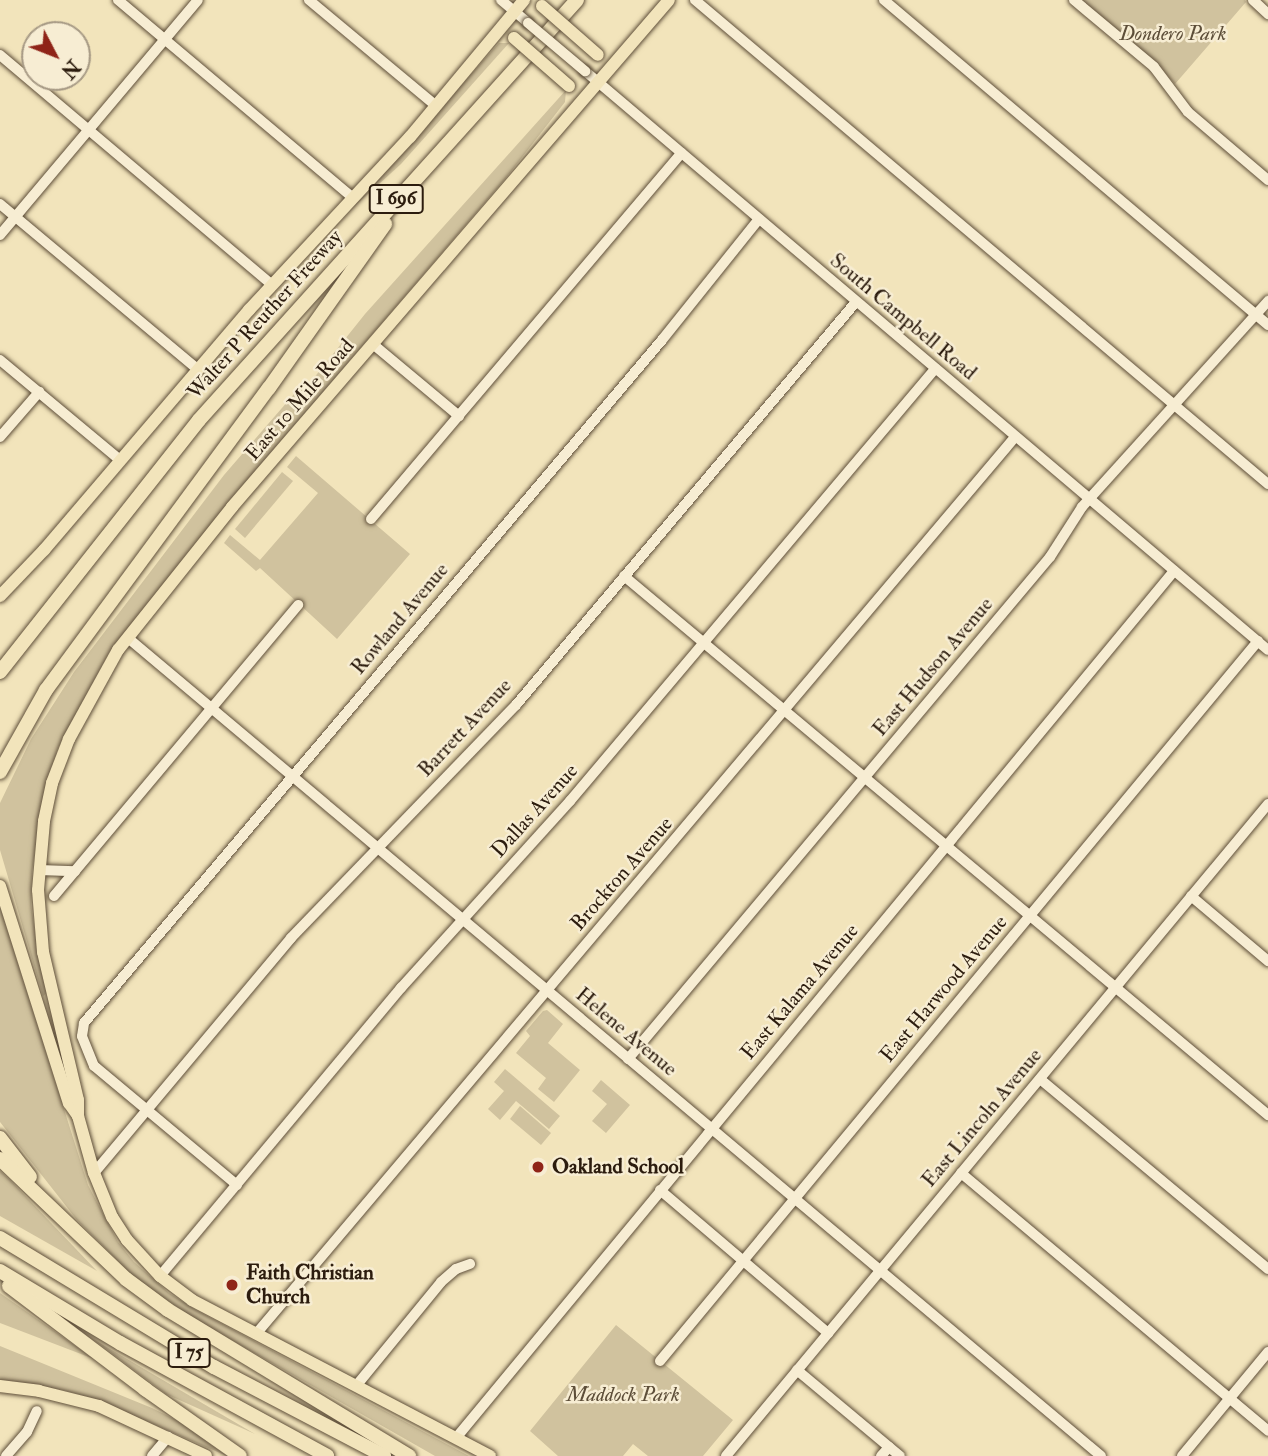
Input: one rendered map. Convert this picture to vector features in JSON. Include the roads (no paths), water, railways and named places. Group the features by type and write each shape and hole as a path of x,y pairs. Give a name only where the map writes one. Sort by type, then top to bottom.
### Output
{"highway":[{"name":"Walter P Reuther Freeway","path":"0,672 199,420 577,0"},
{"path":"0,772 46,690 269,388 423,169"},
{"path":"0,1138 64,1219"},
{"path":"0,1159 126,1279 168,1310 409,1456"},
{"name":"I 75","path":"0,1238 214,1367 384,1456"},
{"name":"I 75","path":"0,1271 120,1343 327,1456"},
{"path":"0,1278 145,1389 240,1456"}],"main road":[{"path":"0,596 197,369 436,106 524,0"},
{"name":"East 10 Mile Road","path":"78,1116 78,1100 42,941 39,870 44,821 52,783 69,739 109,664 232,507 374,345 621,52 669,0"},
{"path":"541,3 598,55 621,52"},
{"path":"491,41 502,36 514,38 569,86 571,94 566,107 512,182"},
{"path":"0,886 69,1102 78,1116 94,1173 112,1217 127,1240 160,1276 192,1300 490,1456"},
{"path":"0,1386 48,1393 99,1406 206,1456"}],"street":[{"path":"118,0 353,198"},
{"path":"0,234 198,0"},
{"path":"309,0 436,106"},
{"name":"South Campbell Road","path":"501,0 1088,500 1268,649"},
{"path":"695,0 1268,484"},
{"path":"884,0 1268,325"},
{"path":"1074,0 1154,67 1188,112 1268,180"},
{"path":"1253,0 1268,14"},
{"path":"0,55 272,285"},
{"path":"371,519 681,153"},
{"path":"0,204 197,369"},
{"name":"Rowland Avenue","path":"148,1111 94,1066 82,1035 84,1023 662,340 759,219"},
{"name":"East Hudson Avenue","path":"628,1059 1050,557 1088,500 1268,301"},
{"name":"Barrett Avenue","path":"94,1173 291,938 516,705 856,302"},
{"path":"374,345 459,416"},
{"path":"0,360 120,460"},
{"name":"Dallas Avenue","path":"160,1276 401,988 570,801 935,369"},
{"path":"0,437 38,392"},
{"name":"Brockton Avenue","path":"256,1334 1015,437"},
{"name":"East Kalama Avenue","path":"456,1438 1174,571"},
{"path":"624,576 1268,1115"},
{"path":"54,896 298,606"},
{"name":"Helene Avenue","path":"128,638 1101,1456"},
{"name":"East Harwood Avenue","path":"660,1361 1258,641"},
{"name":"East Lincoln Avenue","path":"726,1456 1268,805"},
{"path":"39,870 75,871"},
{"path":"1191,896 1268,961"},
{"path":"1040,1079 1268,1269"},
{"path":"148,1111 237,1185"},
{"path":"961,1173 1268,1431"},
{"path":"660,1190 828,1333"},
{"path":"356,1386 441,1282 456,1269 470,1264"},
{"path":"1182,1456 1268,1352"},
{"path":"797,1370 900,1456"},
{"path":"6,1456 27,1432 37,1411"},
{"path":"152,1456 168,1437"},
{"path":"881,1456 889,1447"}],"place":[{"name":"Oakland School","path":"538,1167"},
{"name":"Faith Christian Church","path":"232,1285"}],"park label":[{"name":"Dondero Park","path":"1173,34"},
{"name":"Maddock Park","path":"623,1395"}]}
